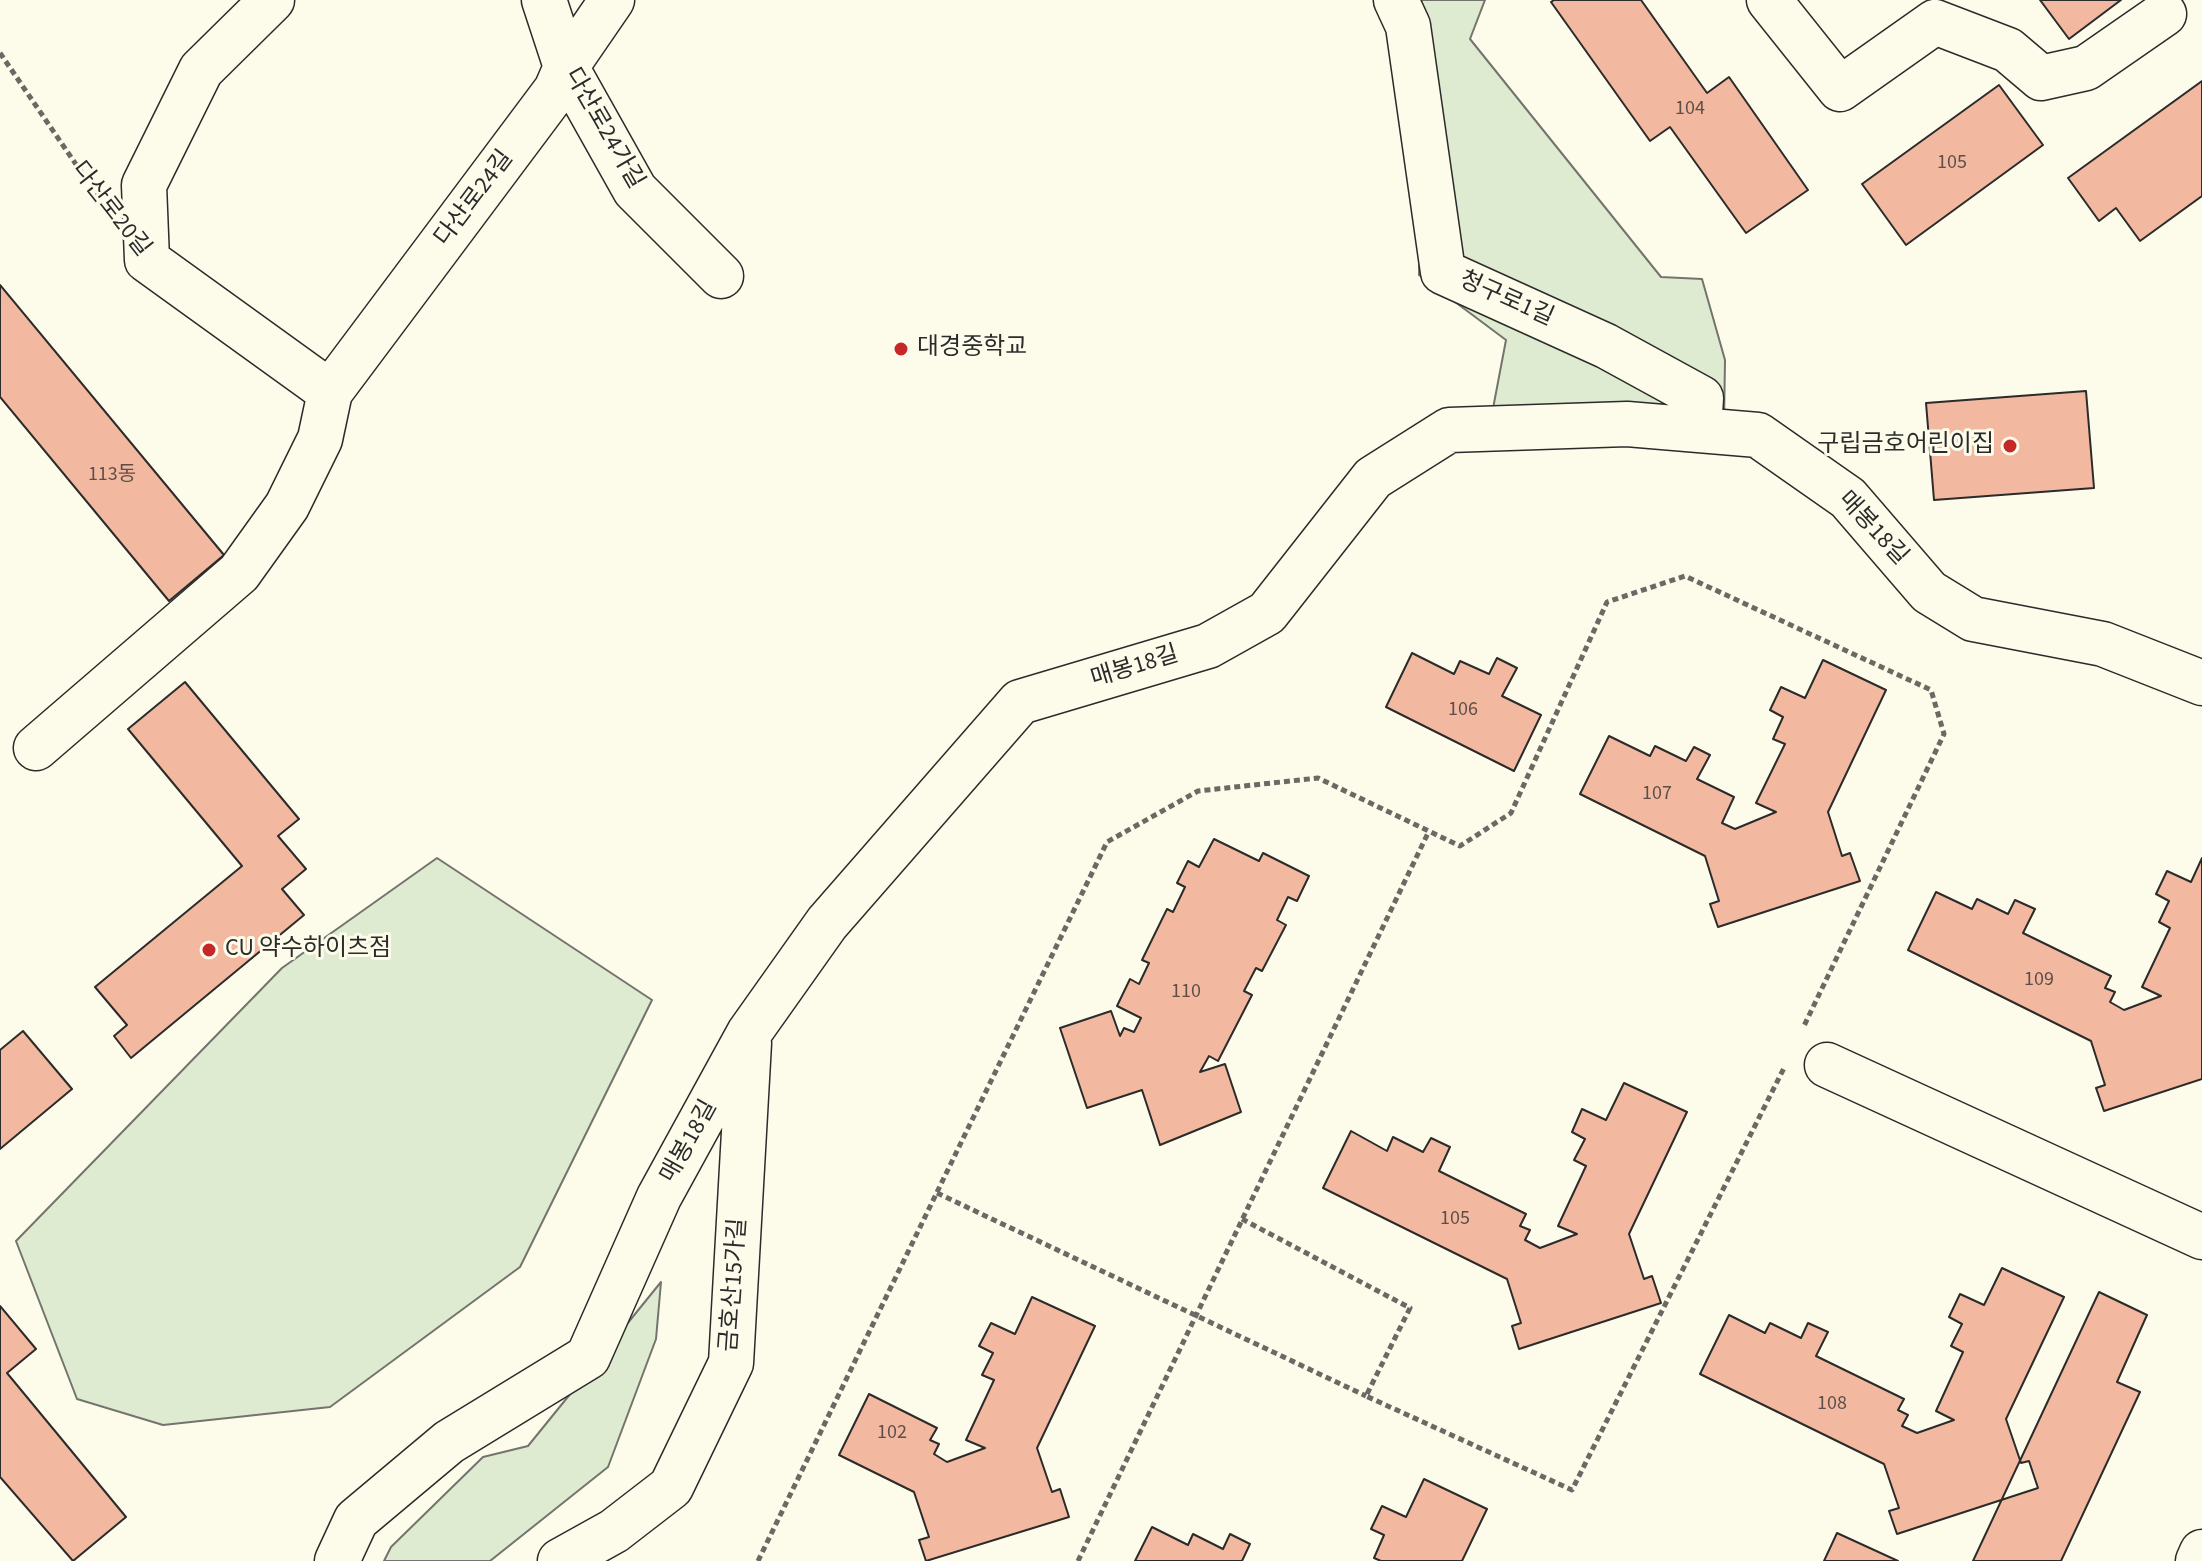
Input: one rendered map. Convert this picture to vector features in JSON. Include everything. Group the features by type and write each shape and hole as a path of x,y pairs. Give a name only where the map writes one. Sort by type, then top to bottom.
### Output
{"street":[{"path":"147,260 144,185 201,70 272,0"},
{"name":"다산로24가길","path":"544,0 566,67 635,190 721,276"},
{"name":"다산로24길","path":"330,392 556,90 566,67 612,0"},
{"name":"청구로1길","path":"1396,0 1408,26 1443,272 1606,346 1701,398 1699,430"},
{"path":"1769,0 1840,89 1926,11 2008,50 2041,78 2086,68 2164,14"},
{"name":"다산로20길","path":"147,260 330,392"},
{"path":"36,748 239,573 287,506 320,439 330,392"},
{"name":"매봉18길","path":"337,1561 356,1520 449,1442 588,1357 659,1197 749,1033 827,923 1020,702 1208,646 1267,613 1373,478 1449,430 1627,424 1758,435 1848,498 1929,592 1973,619 2103,644 2202,683"},
{"name":"금호산15가길","path":"560,1561 614,1531 671,1487 731,1363 749,1033"},
{"path":"1812,1052 2202,1237"},
{"path":"2198,1561 2202,1552"}],"path":[{"name":"다산로20길","path":"0,53 80,174 147,260"},
{"path":"758,1561 1107,842 1198,791 1318,778 1460,846 1511,813 1607,602 1685,576 1931,690 1944,734 1812,1052 1572,1490 937,1193"},
{"path":"1078,1561 1429,831"},
{"path":"1242,1219 1410,1308 1366,1396"}],"green space":[{"path":"1410,0 1485,0 1470,39 1661,277 1702,279 1725,360 1724,423 1491,419 1506,340 1419,275 1422,23"},
{"path":"437,858 652,1000 520,1267 330,1407 163,1425 77,1399 16,1241 282,968"},
{"path":"661,1282 656,1339 608,1467 490,1561 384,1561 391,1547 483,1457 528,1446"}],"building":[{"path":"1641,0 1707,93 1729,77 1808,190 1746,233 1670,127 1650,141 1551,2"},
{"path":"2040,0 2121,0 2069,39"},
{"path":"2202,81 2202,196 2140,241 2116,208 2099,221 2068,178"},
{"path":"1999,85 2043,145 1906,245 1862,184"},
{"path":"0,285 224,555 169,601 0,397"},
{"name":"구립금호어린이집","path":"2086,391 2094,488 1934,500 1926,403"},
{"path":"1412,653 1454,674 1460,661 1489,674 1497,658 1517,668 1502,696 1541,715 1514,771 1386,707"},
{"path":"1823,660 1886,690 1828,812 1842,856 1850,853 1860,881 1718,927 1710,904 1719,901 1705,856 1580,794 1609,736 1650,756 1655,746 1686,761 1694,747 1710,755 1697,779 1734,797 1722,823 1735,829 1776,812 1756,803 1785,744 1773,739 1783,717 1770,710 1781,687 1805,698"},
{"path":"185,682 299,819 278,836 306,869 282,889 304,915 131,1058 114,1036 127,1025 95,987 242,866 128,729"},
{"path":"1214,839 1259,861 1263,853 1309,876 1297,901 1288,897 1277,920 1286,925 1262,971 1256,968 1244,991 1252,995 1218,1061 1209,1056 1200,1072 1225,1064 1241,1112 1160,1145 1142,1090 1087,1108 1060,1028 1111,1011 1120,1036 1124,1028 1134,1032 1141,1018 1117,1006 1130,979 1139,984 1149,963 1142,960 1167,909 1173,912 1185,887 1177,883 1188,861 1199,867"},
{"path":"2202,858 2202,1079 2104,1111 2096,1088 2105,1085 2091,1041 1908,950 1936,892 1972,909 1977,899 2008,914 2015,900 2035,909 2023,933 2111,976 2105,988 2115,992 2110,1002 2124,1010 2161,996 2142,987 2170,928 2159,922 2169,901 2156,894 2167,871 2191,882"},
{"path":"23,1031 72,1089 0,1149 0,1050"},
{"path":"1624,1083 1687,1112 1629,1234 1644,1279 1652,1276 1661,1303 1519,1349 1512,1326 1521,1323 1507,1279 1323,1188 1351,1131 1387,1151 1393,1137 1423,1152 1431,1138 1450,1147 1439,1171 1526,1214 1520,1226 1530,1230 1525,1240 1540,1248 1577,1234 1558,1226 1586,1166 1574,1160 1585,1139 1572,1132 1582,1109 1606,1120"},
{"path":"2002,1268 2064,1297 2006,1419 2021,1463 2029,1461 2038,1488 1897,1534 1889,1511 1899,1508 1884,1464 1700,1374 1729,1315 1765,1333 1770,1323 1801,1338 1808,1323 1828,1332 1816,1356 1904,1399 1898,1410 1908,1415 1902,1426 1917,1433 1954,1420 1936,1411 1963,1352 1951,1346 1962,1324 1949,1317 1960,1294 1984,1305"},
{"path":"2099,1292 2147,1315 2117,1382 2140,1392 2061,1561 1973,1561"},
{"path":"1032,1297 1095,1326 1037,1448 1052,1492 1060,1489 1069,1517 926,1561 919,1540 929,1537 914,1492 839,1455 869,1394 937,1428 930,1440 939,1444 934,1454 947,1462 985,1448 966,1440 994,1380 982,1375 993,1353 979,1346 991,1323 1015,1334"},
{"path":"0,1306 36,1349 7,1373 126,1517 73,1561 0,1477"},
{"path":"1424,1479 1487,1509 1462,1561 1381,1561 1374,1558 1384,1535 1371,1529 1382,1506 1406,1517"},
{"path":"1152,1527 1188,1545 1193,1534 1223,1549 1230,1534 1250,1544 1242,1561 1135,1561"},
{"path":"1837,1533 1898,1561 1824,1561"}],"place":[{"name":"대경중학교","path":"901,349"},
{"name":"구립금호어린이집","path":"2010,446"},
{"name":"CU 약수하이츠점","path":"209,950"}]}
